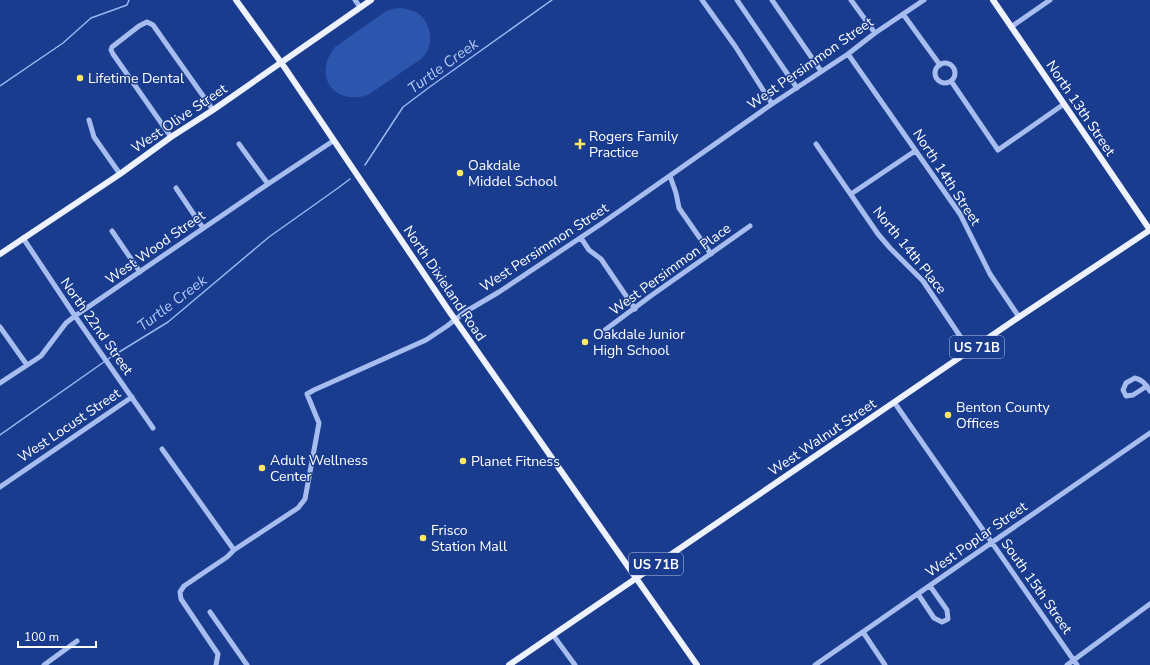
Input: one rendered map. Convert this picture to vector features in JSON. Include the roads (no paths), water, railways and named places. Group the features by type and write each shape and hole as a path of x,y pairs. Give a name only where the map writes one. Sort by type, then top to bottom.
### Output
{"main road":[{"name":"North Dixieland Road","path":"236,0 281,62 455,320 697,665"},
{"name":"West Olive Street","path":"0,254 120,174 171,137 213,110 371,0"},
{"name":"North 13th Street","path":"993,0 1150,230"},
{"name":"West Walnut Street","path":"513,664 553,635 894,402 1150,230"}],"street":[{"path":"355,0 360,7"},
{"path":"702,0 735,46 772,104"},
{"path":"737,0 797,88"},
{"path":"772,0 821,71"},
{"path":"851,0 875,33"},
{"name":"West Persimmon Street","path":"234,550 298,508 305,500 319,423 307,394 426,340 465,312 499,292 581,238 772,104 848,54 875,33 924,0"},
{"path":"1011,27 1050,0"},
{"path":"903,14 940,65"},
{"path":"171,137 113,54 112,46 140,26 147,22 153,25 213,110"},
{"name":"North 14th Street","path":"848,54 960,214 990,274 1019,317"},
{"path":"947,64 954,69 955,76 951,82 942,83 937,79 935,72 940,65 947,64"},
{"path":"951,82 998,150 1064,104"},
{"path":"89,120 94,137 120,174"},
{"name":"West Wood Street","path":"0,383 41,356 66,323 75,316 333,141"},
{"path":"239,144 268,184"},
{"name":"North 14th Place","path":"816,144 878,234 923,281 970,351"},
{"path":"851,194 915,151"},
{"path":"670,176 679,208 711,254"},
{"path":"176,188 203,228"},
{"name":"West Persimmon Place","path":"605,330 750,226"},
{"path":"112,231 140,272"},
{"name":"North 22nd Street","path":"23,238 96,347 132,396 153,428"},
{"path":"581,238 589,250 601,259 635,309"},
{"path":"0,327 26,365"},
{"path":"1135,378 1142,380 1148,388 1133,395 1126,396 1124,390 1126,383 1135,378"},
{"name":"West Locust Street","path":"0,487 132,396"},
{"name":"South 15th Street","path":"894,402 1075,663"},
{"name":"West Poplar Street","path":"815,665 1150,433"},
{"path":"162,449 234,550 227,557 184,586 180,592 180,598 218,654 216,665"},
{"path":"918,594 934,618 942,622 948,619 947,610 930,586"},
{"path":"1067,665 1075,663 1150,604"},
{"path":"210,612 247,665"},
{"path":"863,632 885,665"},
{"path":"553,635 575,665"},
{"path":"44,665 77,641"}],"waterway":[{"path":"0,86 63,43 91,18 127,5 129,0"},
{"name":"Turtle Creek","path":"365,165 403,107 552,0"},
{"name":"Turtle Creek","path":"0,435 111,357 168,322 269,237 350,179"}],"place":[{"name":"Lifetime Dental","path":"80,78"},
{"name":"Rogers Family Practice","path":"580,144"},
{"name":"Oakdale Middel School","path":"460,173"},
{"name":"Oakdale Junior High School","path":"585,342"},
{"name":"Benton County Offices","path":"948,415"},
{"name":"Planet Fitness","path":"463,461"},
{"name":"Adult Wellness Center","path":"262,468"},
{"name":"Frisco Station Mall","path":"423,538"}]}
